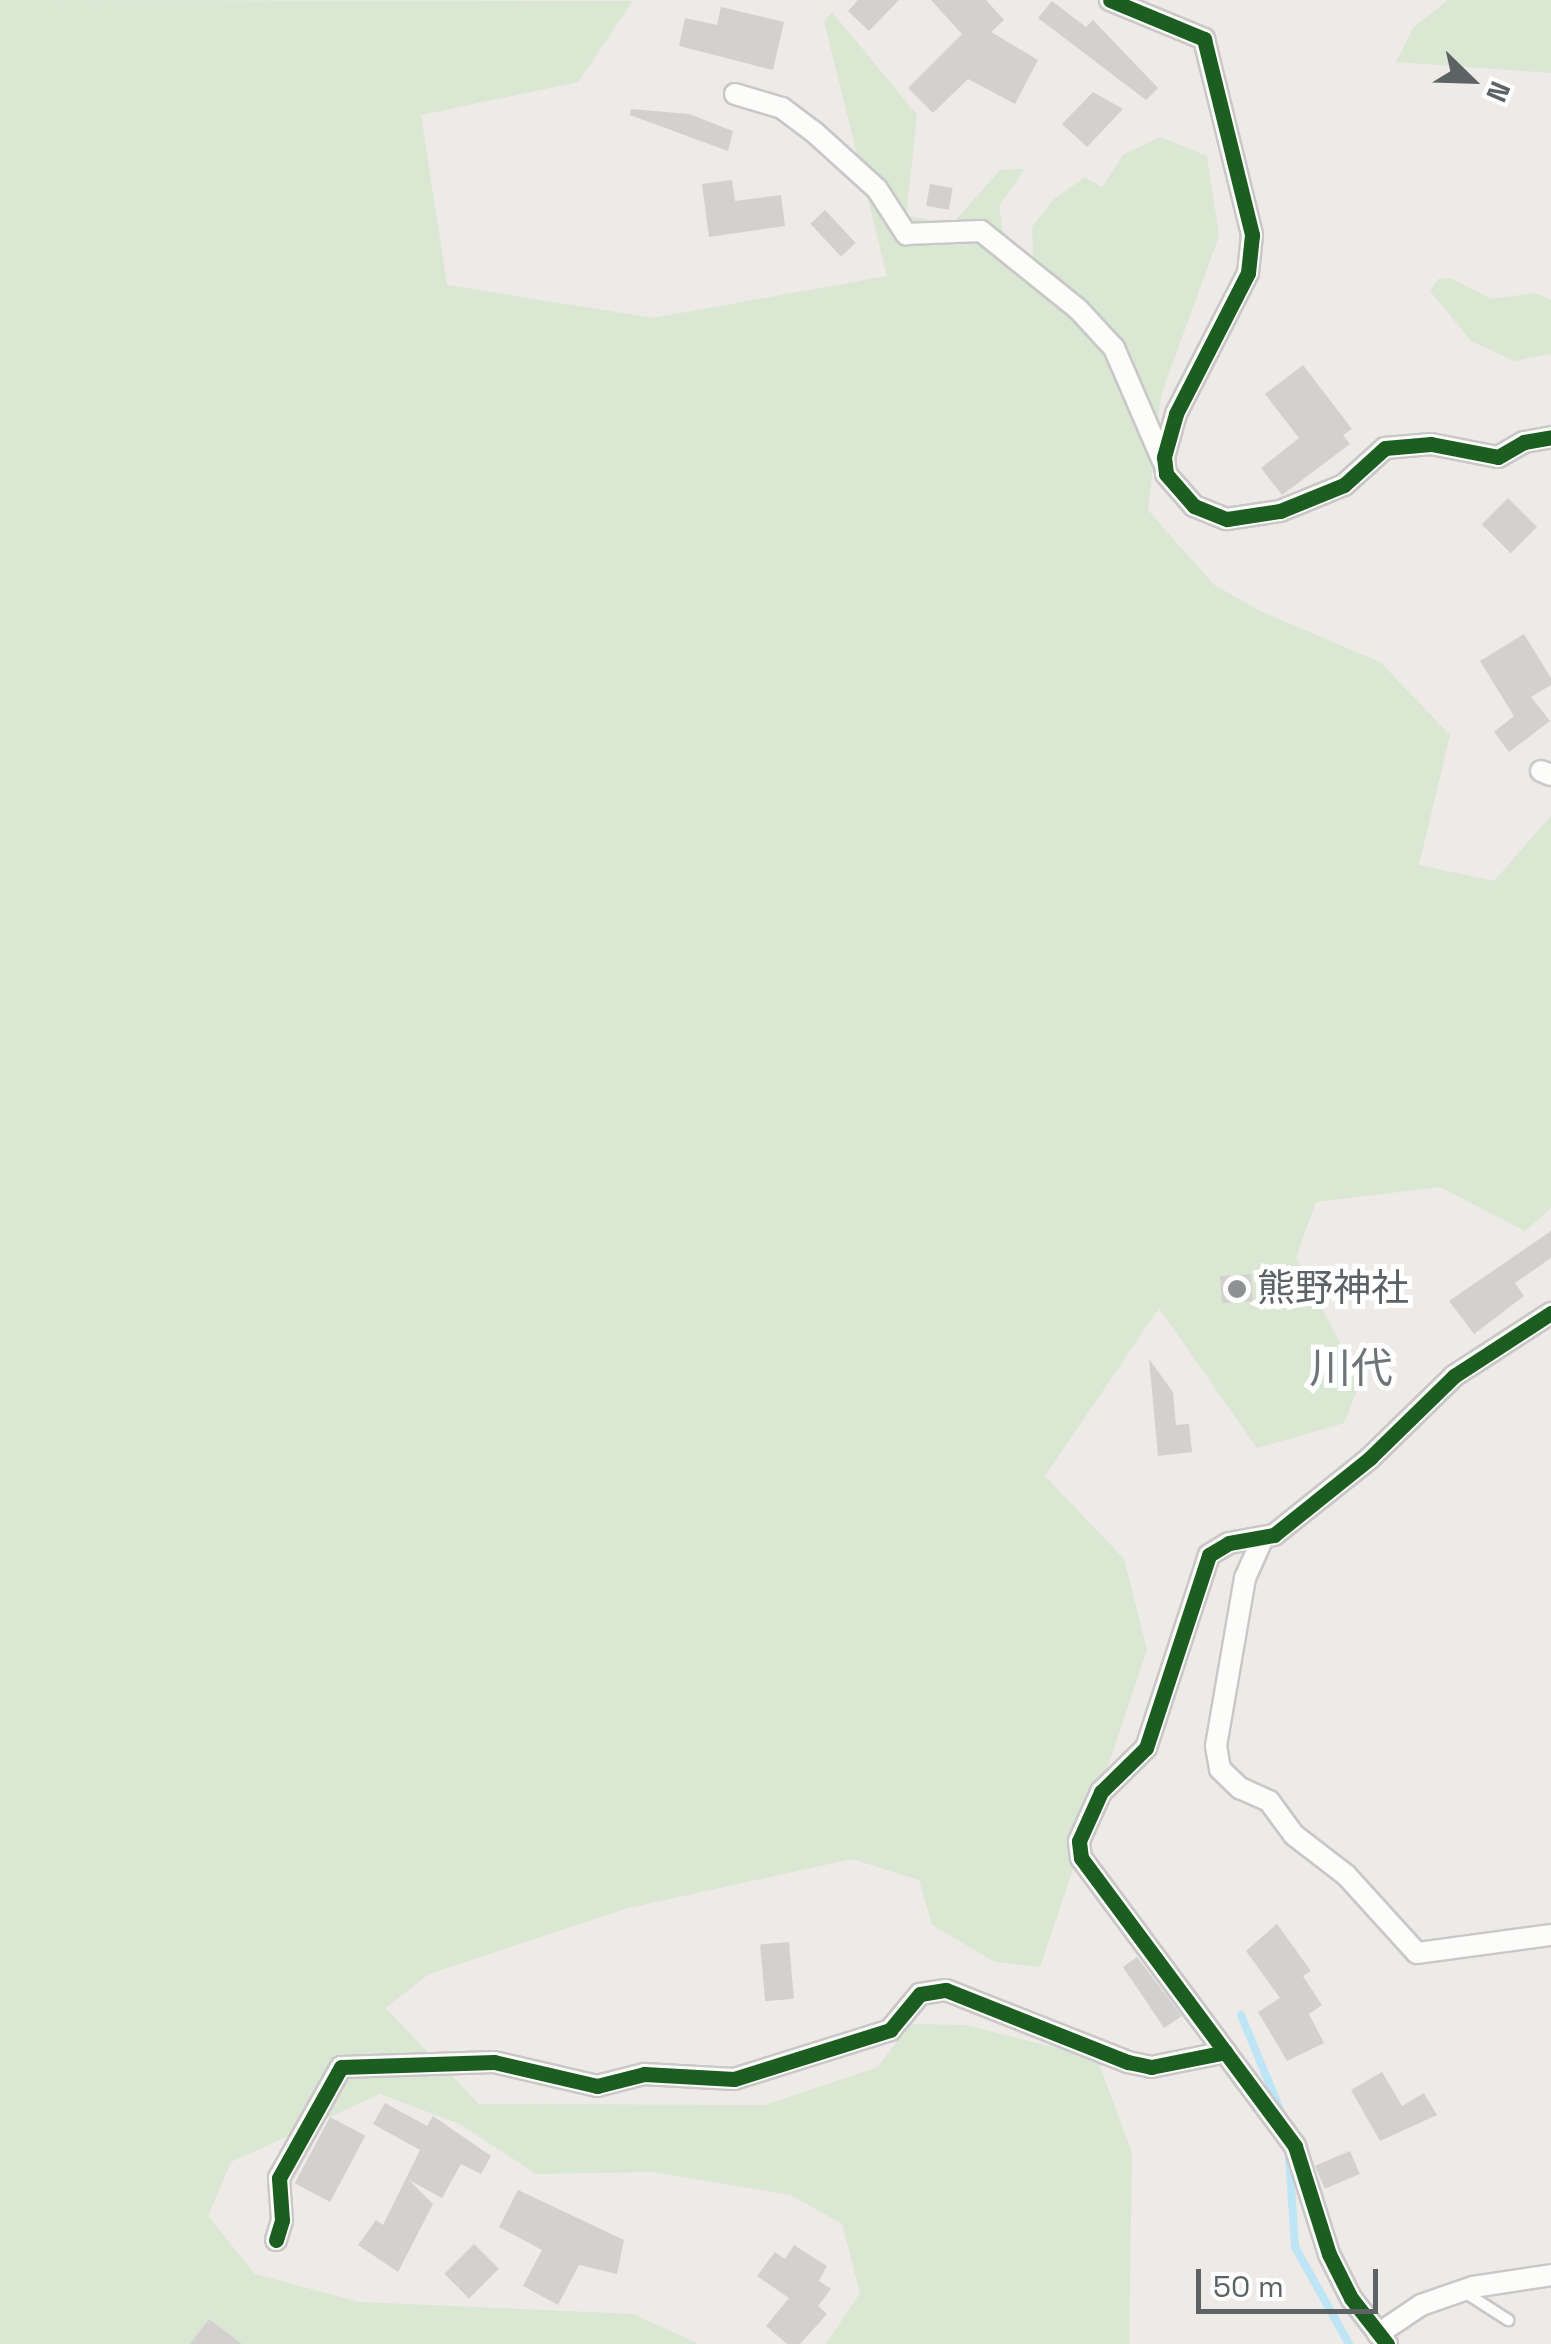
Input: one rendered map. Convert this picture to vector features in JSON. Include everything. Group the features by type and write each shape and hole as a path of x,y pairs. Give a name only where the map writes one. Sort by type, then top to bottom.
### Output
{"street":[{"path":"1110,0 1204,40 1252,235 1248,274 1176,414 1165,467"},
{"path":"735,94 782,108 813,131 877,189 906,234 981,231 1078,309 1114,348 1165,467 1194,506 1228,519 1280,511 1344,485 1385,448 1431,444 1498,457 1524,442 1551,437"},
{"path":"1551,1312 1454,1376 1370,1458 1262,1540 1245,1578 1216,1746 1220,1769 1240,1788 1270,1801 1294,1835 1346,1874 1417,1953 1551,1934"},
{"path":"1262,1540 1230,1543 1209,1556 1146,1748 1101,1792 1079,1841 1081,1858 1295,2146 1330,2254 1382,2339 1421,2306 1462,2291 1551,2275"},
{"path":"276,2240 282,2220 279,2178 341,2067 494,2062 597,2086 644,2074 734,2079 890,2030 920,1994 946,1990 1128,2062 1151,2067 1226,2052"}],"lane":[{"path":"1462,2291 1508,2320"}],"green space":[{"path":"0,0 633,1 578,82 421,115 447,285 653,318 887,276 824,21 832,12 917,115 906,216 953,223 1000,170 1025,169 999,206 1006,254 1034,278 1032,227 1054,199 1085,177 1102,187 1123,155 1160,137 1207,156 1219,236 1161,395 1148,510 1213,584 1260,611 1380,662 1450,735 1419,865 1494,881 1551,816 1551,1208 1525,1231 1440,1187 1316,1202 1296,1257 1360,1383 1344,1423 1257,1448 1159,1308 1045,1476 1124,1559 1147,1650 1040,1967 995,1962 932,1925 919,1880 852,1859 628,1908 429,1974 385,2008 479,2104 765,2105 878,2067 909,2024 965,2025 1097,2058 1132,2153 1129,2344 826,2344 860,2293 842,2224 791,2195 651,2172 536,2174 460,2124 380,2094 231,2162 208,2216 255,2274 359,2302 633,2314 699,2344 0,2344"},
{"path":"1448,0 1551,0 1551,73 1396,62 1413,28"},
{"path":"1450,278 1492,299 1535,293 1551,300 1551,354 1514,361 1471,341 1430,291 1438,279"}],"building":[{"path":"858,0 899,0 869,31 848,11"},
{"path":"931,0 986,0 1004,20 991,32 1038,60 1015,104 968,79 933,113 908,88 962,34"},
{"path":"1052,1 1086,27 1093,20 1158,88 1146,100 1038,18"},
{"path":"721,7 784,22 773,70 679,46 685,18 717,25"},
{"path":"1093,92 1123,109 1087,147 1062,124"},
{"path":"631,109 689,114 733,131 728,151 630,115"},
{"path":"732,180 735,201 781,195 785,226 709,237 702,184"},
{"path":"930,184 953,188 949,210 926,206"},
{"path":"825,210 856,243 841,257 810,224"},
{"path":"1303,365 1352,429 1343,435 1350,444 1282,495 1261,468 1299,438 1265,394"},
{"path":"1508,498 1537,527 1511,553 1482,524"},
{"path":"1524,634 1551,678 1551,685 1531,697 1550,721 1509,752 1494,732 1514,716 1480,661"},
{"path":"1551,1231 1551,1258 1515,1283 1524,1296 1474,1334 1449,1301"},
{"name":"熊野神社","path":"1251,1274 1253,1301 1222,1303 1220,1276"},
{"path":"1149,1359 1173,1392 1176,1425 1189,1424 1192,1452 1158,1456"},
{"path":"1277,1924 1311,1971 1303,1976 1322,2005 1309,2014 1324,2043 1287,2061 1258,2012 1280,1998 1246,1951"},
{"path":"789,1942 794,1999 765,2001 760,1945"},
{"path":"1137,1957 1182,2016 1164,2028 1123,1967"},
{"path":"1382,2072 1402,2106 1424,2093 1437,2115 1380,2141 1351,2090"},
{"path":"385,2103 427,2126 433,2116 491,2156 481,2174 461,2164 442,2198 409,2180 433,2204 398,2272 358,2245 376,2220 383,2225 420,2150 373,2124"},
{"path":"330,2117 365,2136 330,2202 295,2183"},
{"path":"1350,2151 1360,2174 1325,2189 1315,2166"},
{"path":"518,2190 624,2240 617,2274 579,2265 558,2305 523,2286 542,2250 499,2227"},
{"path":"474,2244 499,2269 469,2298 444,2274"},
{"path":"794,2245 827,2266 819,2281 831,2289 818,2306 827,2314 800,2344 787,2344 766,2326 789,2298 757,2276 775,2252 785,2259"},
{"path":"209,2319 242,2344 190,2344"}],"waterway":[{"path":"1241,2015 1283,2117"},
{"path":"1289,2156 1295,2247 1349,2344"}],"cycle path":[{"path":"1110,0 1204,39 1252,235 1248,273 1176,414 1164,457 1166,474 1194,506 1227,519 1280,511 1344,485 1385,448 1431,444 1498,457 1524,442 1551,437"},
{"path":"1387,2344 1351,2298 1329,2254 1295,2146 1081,1858 1079,1841 1101,1792 1146,1748 1209,1555 1229,1543 1274,1535 1370,1458 1454,1376 1551,1313"},
{"path":"276,2240 282,2220 279,2178 341,2067 494,2062 597,2086 644,2074 734,2079 890,2030 920,1994 946,1990 1128,2062 1151,2067 1226,2052"}],"place":[{"name":"熊野神社","path":"1237,1289"}],"district":[{"name":"川代","path":"1351,1369"}]}
